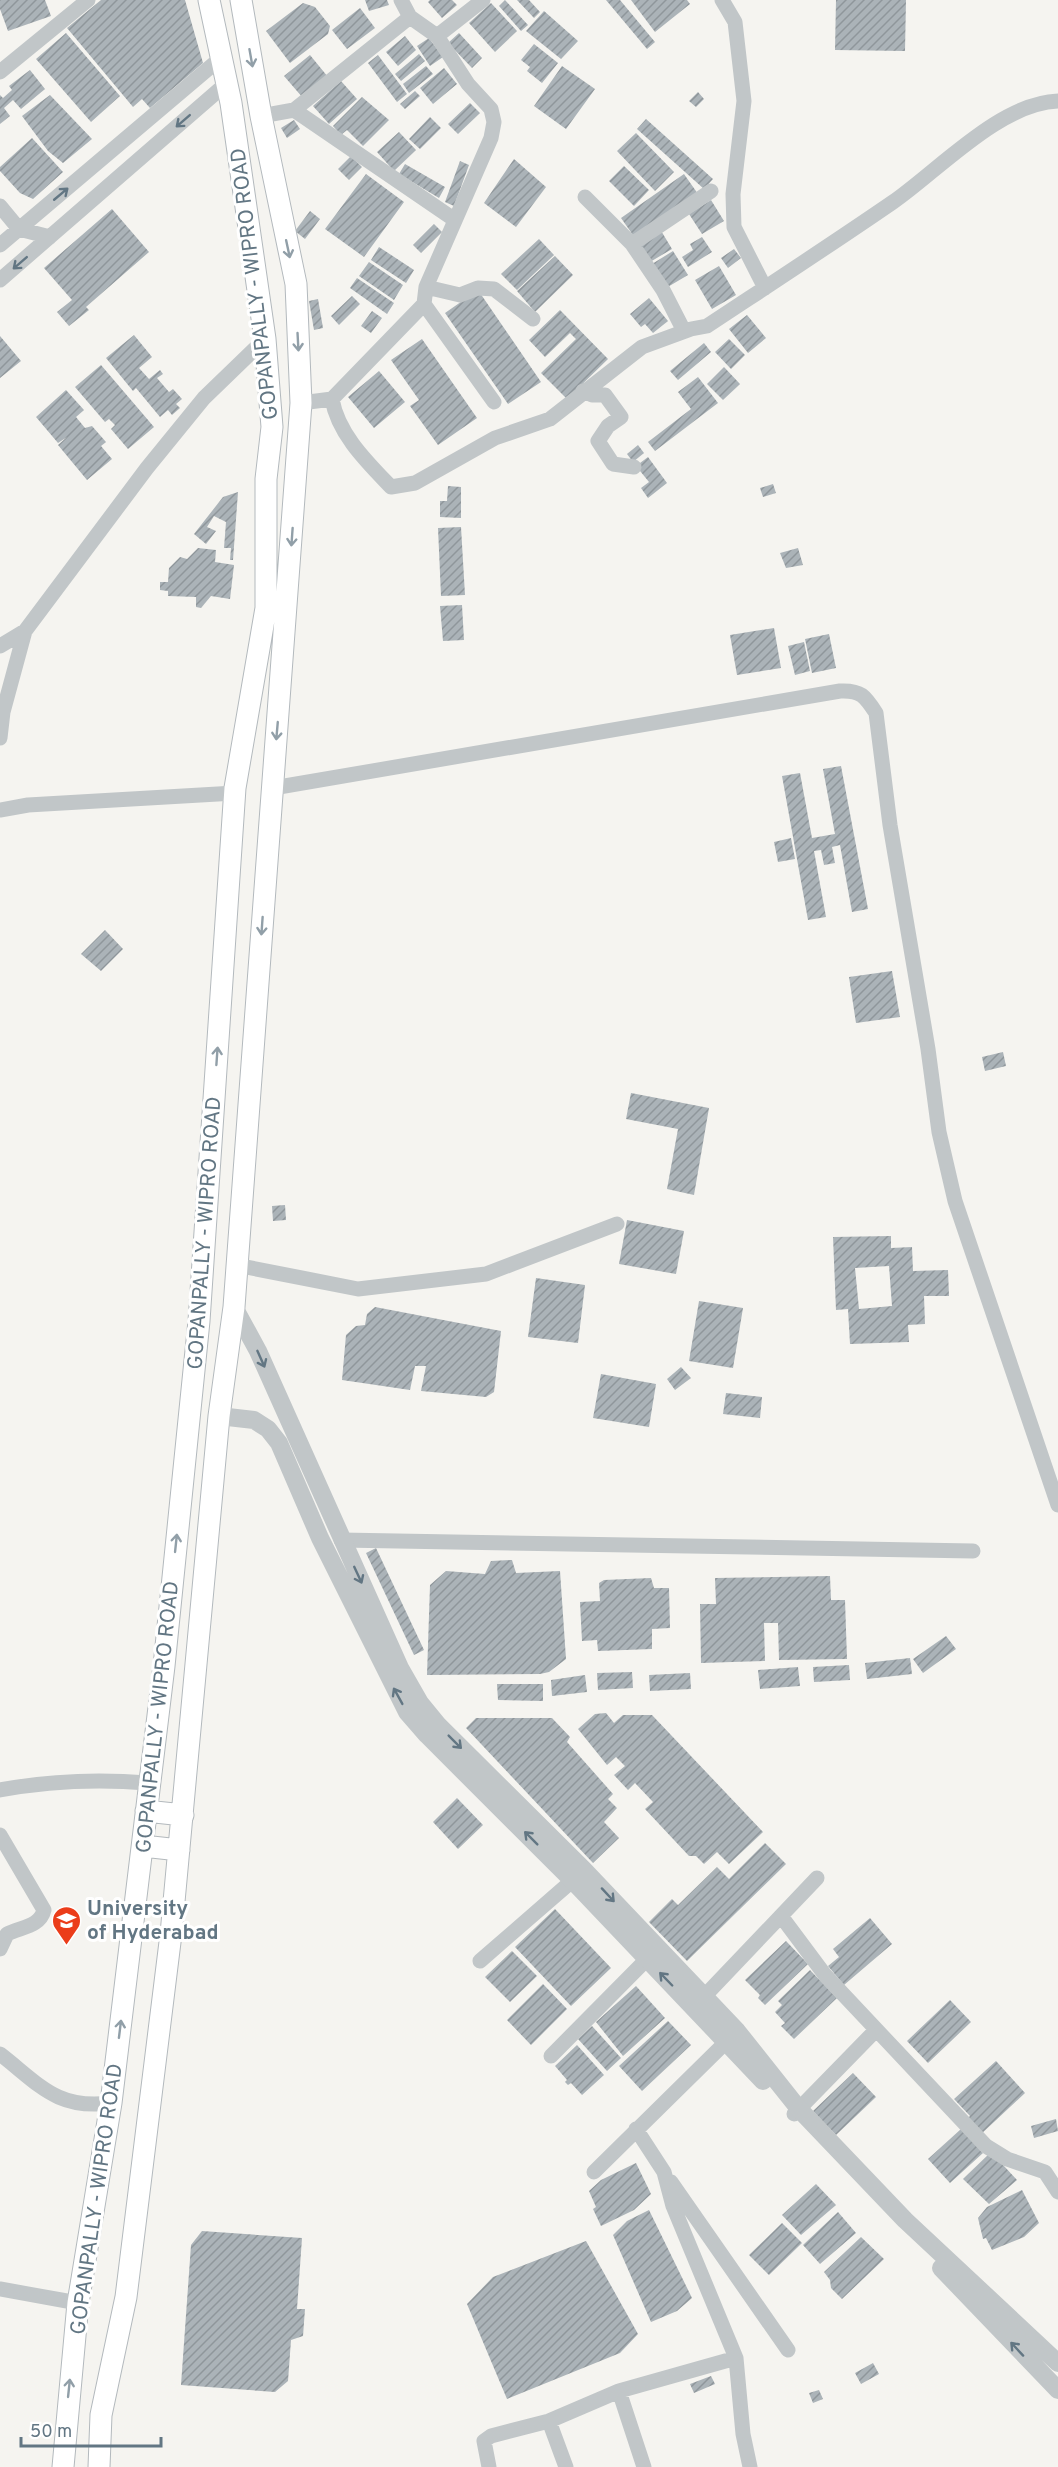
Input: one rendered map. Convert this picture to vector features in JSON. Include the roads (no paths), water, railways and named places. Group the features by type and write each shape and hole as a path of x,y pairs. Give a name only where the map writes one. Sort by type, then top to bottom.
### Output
{"main road":[{"name":"GOPANPALLY - WIPRO ROAD","path":"63,2467 78,2303 111,2103 164,1666 199,1321 235,794 266,608 266,479 272,427 265,339 227,83 209,0"},
{"name":"GOPANPALLY - WIPRO ROAD","path":"99,2467 101,2415 126,2297 137,2216 183,1815 219,1416 234,1307 301,403 296,284 261,116 241,0"},
{"path":"146,1811 183,1815"},
{"path":"143,1845 179,1850"}],"street":[{"path":"301,403 332,399 424,304 426,287 490,138 494,123 491,109 468,84 437,36 410,17 401,0"},
{"path":"437,36 483,0"},
{"path":"722,0 735,22 744,100 733,194 734,228 765,288"},
{"path":"0,72 78,3"},
{"path":"261,116 294,110 410,17"},
{"path":"0,245 222,57"},
{"path":"0,280 227,83"},
{"path":"332,399 335,417 361,455 391,488 415,483 495,438 550,419 642,347 684,331 707,326 900,197 1001,121 1041,102 1058,101"},
{"path":"294,110 455,220"},
{"path":"632,244 711,191"},
{"path":"585,197 632,244 663,290 684,331"},
{"path":"0,206 20,229 50,237"},
{"path":"426,287 460,295 478,288 494,289 533,319"},
{"path":"424,304 494,402"},
{"path":"0,738 3,712 25,631 147,468 204,398 265,339"},
{"path":"583,391 592,395 605,395 621,417 608,426 598,441 613,464 634,467"},
{"path":"0,646 25,631"},
{"path":"273,788 840,691 855,690 866,699 876,713 890,825 928,1049 939,1132 950,1178 1058,1504"},
{"path":"0,810 28,805 235,794"},
{"path":"236,1265 358,1289 486,1274 617,1224"},
{"path":"234,1307 258,1351 400,1668 420,1703 438,1725 699,2002 726,2042 905,2220 1056,2358"},
{"path":"219,1416 254,1420 268,1429 279,1443 320,1538 407,1712 427,1735 578,1875 647,1959 737,2031 796,2111 1058,2390"},
{"path":"341,1540 973,1551"},
{"path":"0,1790 24,1786 111,1780 148,1783"},
{"path":"0,1835 44,1907 42,1918 33,1925 7,1934 0,1949"},
{"path":"480,1961 578,1875"},
{"path":"699,2002 817,1878"},
{"path":"781,1916 825,1975 986,2146 1007,2158 1045,2172 1058,2192"},
{"path":"551,2056 647,1959"},
{"path":"796,2111 876,2030"},
{"path":"594,2172 726,2042"},
{"path":"0,2054 49,2093 65,2102 87,2106 111,2103"},
{"path":"636,2129 788,2350"},
{"path":"664,2172 673,2206 736,2358 743,2434 750,2467"},
{"path":"0,2289 78,2303"},
{"path":"489,2467 484,2441 491,2436 549,2421 619,2391 736,2358"},
{"path":"619,2391 644,2467"},
{"path":"549,2421 566,2467"}],"place":[{"name":"University of Hyderabad","path":"66,1946"}]}
